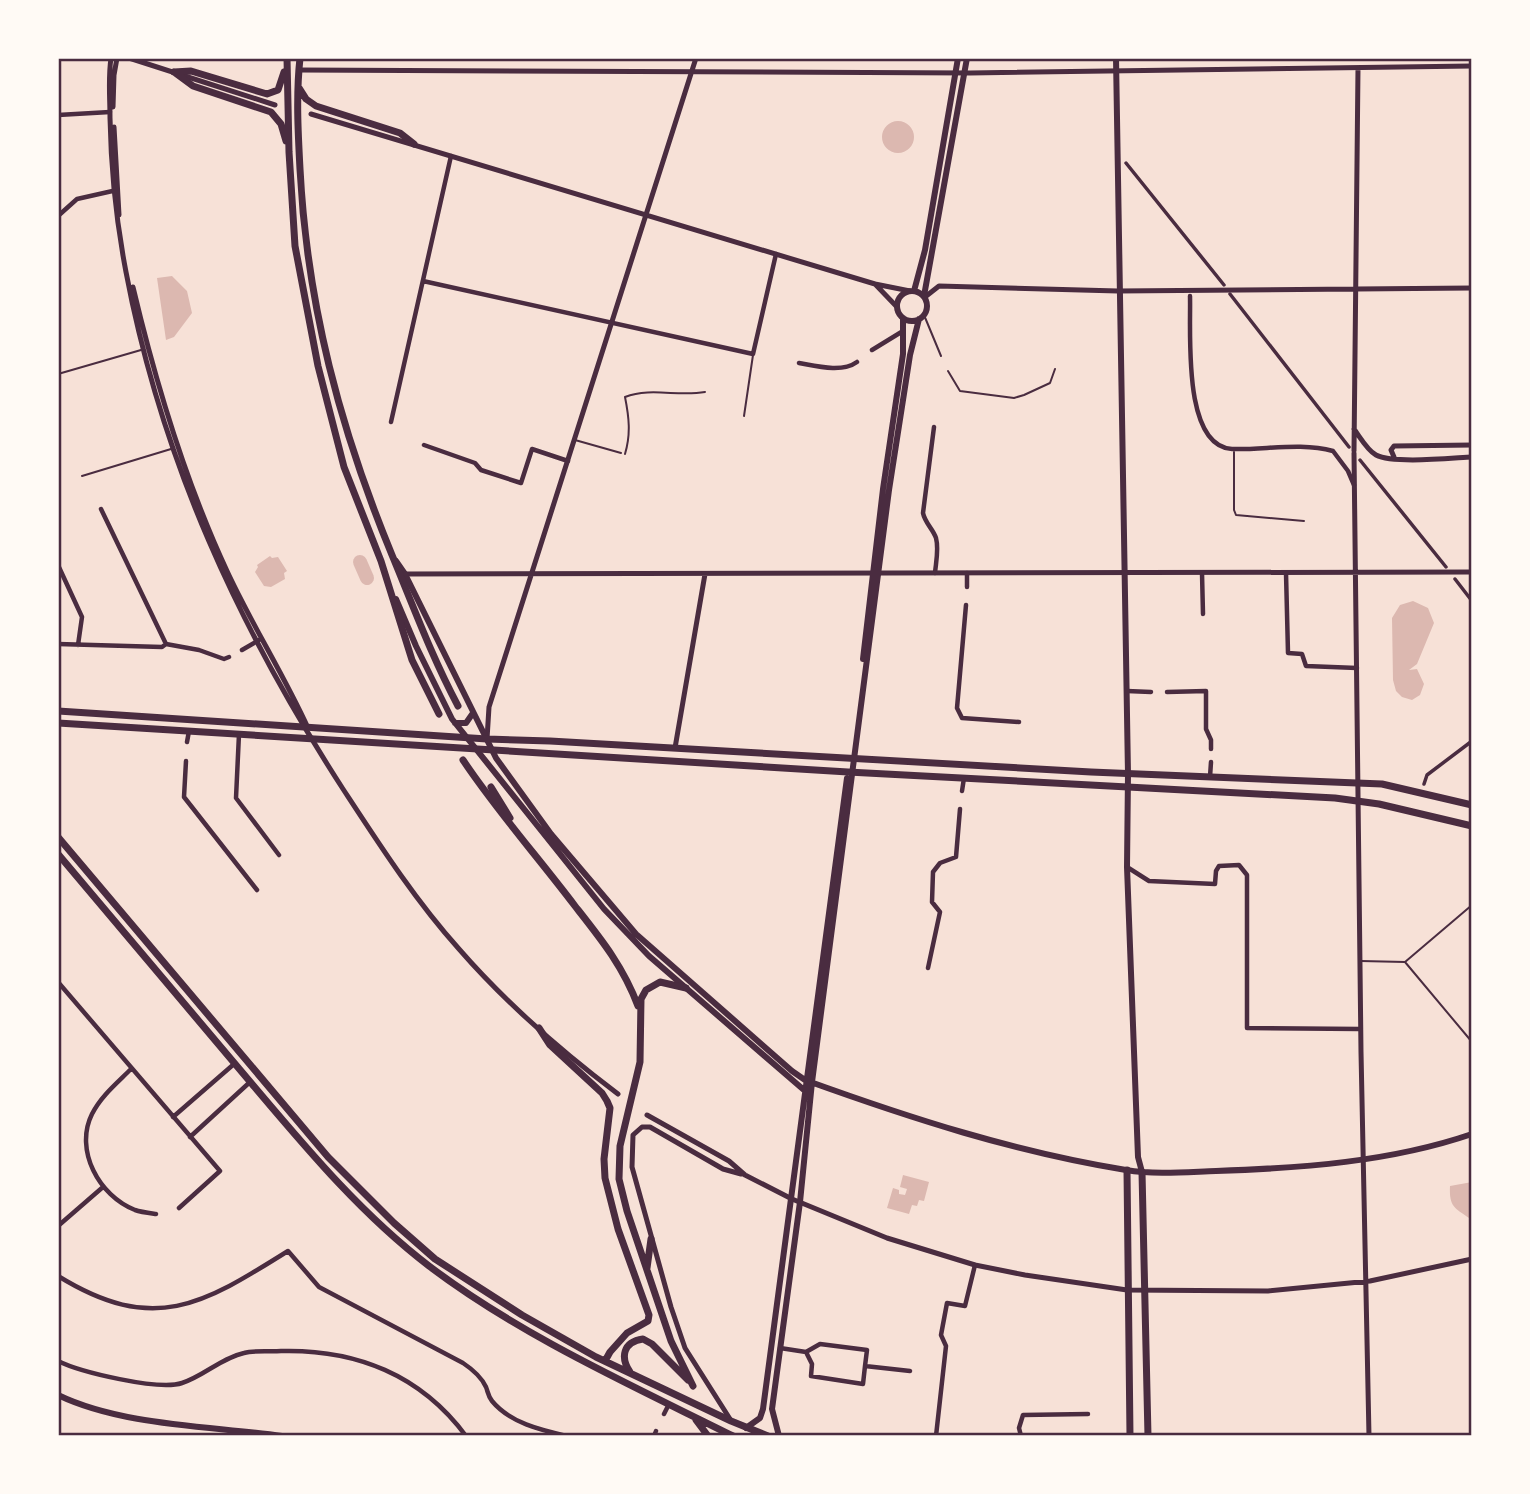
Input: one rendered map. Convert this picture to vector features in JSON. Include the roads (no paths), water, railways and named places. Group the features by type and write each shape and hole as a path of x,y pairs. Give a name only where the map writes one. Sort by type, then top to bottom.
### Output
{"main road":[{"path":"300,58 298,85 301,195 315,311 330,373 355,460 435,662 458,706"},
{"path":"779,1436 772,1409 800,1202 809,1081 903,354 903,318 897,307 899,298 912,291 925,250 958,58"},
{"path":"876,574 910,355 927,304 924,297 967,58"},
{"path":"1116,58 1128,774 1127,867 1138,1157 1142,1172 1148,1436"},
{"path":"174,72 191,71 269,93 281,86 287,59"},
{"path":"287,59 295,246 318,366 344,467 385,575 416,646 455,723 604,909 649,956 804,1090"},
{"path":"174,72 193,86 271,112 281,124 289,152"},
{"path":"298,85 306,99 316,106 400,133 414,144"},
{"path":"912,291 924,297"},
{"path":"903,318 911,321 921,317"},
{"path":"393,556 405,573 502,769 563,849 636,934 761,1044 809,1081 956,1132 1043,1154 1142,1172 1277,1169 1363,1160 1472,1134"},
{"path":"385,575 412,660 439,714"},
{"path":"58,711 269,727 305,726 487,739 1128,774 1382,784 1472,805"},
{"path":"455,723 466,723 473,713"},
{"path":"58,723 850,772 1128,785 1359,800 1472,826"},
{"path":"463,760 491,803 522,837 612,953 627,978 640,1011"},
{"path":"491,787 522,837"},
{"path":"58,837 328,1157 394,1223 435,1259 534,1322 605,1361 768,1436"},
{"path":"58,854 321,1165 386,1230 429,1266 467,1292 592,1366 733,1436"},
{"path":"630,1372 624,1363 624,1352 630,1343 643,1339 652,1344 692,1384 671,1341 627,1211 619,1179 620,1146 640,1062 640,1011 643,994 655,984 669,983 686,988"},
{"path":"539,1028 550,1045 602,1093 607,1101 610,1108 604,1159 605,1178 618,1229 647,1272"},
{"path":"746,1428 760,1418 763,1409 793,1199 804,1090 809,1081"},
{"path":"1127,1170 1130,1436"},
{"path":"386,1230 394,1223"},
{"path":"647,1272 651,1238"},
{"path":"605,1361 627,1334 648,1321 649,1315 625,1242"},
{"path":"58,1395 75,1404 113,1415 282,1436"},
{"path":"694,1416 708,1436"}],"street":[{"path":"111,58 110,112 116,191 130,293 176,447 209,544 311,738 372,835 444,932 492,984 539,1028 618,1094"},
{"path":"116,191 113,112 117,58"},
{"path":"129,58 275,105"},
{"path":"487,739 489,707 696,58"},
{"path":"299,70 964,73 1472,66"},
{"path":"1358,68 1353,451 1360,1029 1369,1436"},
{"path":"58,115 110,112"},
{"path":"311,114 875,284 912,291"},
{"path":"391,422 451,156"},
{"path":"1126,163 1224,285"},
{"path":"58,216 77,199 116,191"},
{"path":"423,281 753,354 776,254"},
{"path":"875,284 897,307"},
{"path":"924,297 939,286 1118,291 1472,288"},
{"path":"1182,290 1190,296"},
{"path":"1190,296 1200,290"},
{"path":"1230,294 1353,451"},
{"path":"1190,296 1194,393 1201,426 1210,439 1221,447 1234,449 1293,448 1333,451 1348,471 1354,485"},
{"path":"872,350 903,331"},
{"path":"799,363 825,368 858,362"},
{"path":"934,427 923,513 937,543 935,573"},
{"path":"1354,429 1374,454 1394,458 1472,457"},
{"path":"424,445 475,463 481,470 521,484 532,449 568,461"},
{"path":"1394,458 1391,454 1394,446 1472,445"},
{"path":"1360,460 1446,567"},
{"path":"101,509 166,644"},
{"path":"58,565 82,617 78,645"},
{"path":"405,573 1472,572"},
{"path":"675,748 705,573"},
{"path":"967,587 968,573"},
{"path":"1202,573 1203,614"},
{"path":"1286,573 1289,653 1301,654 1306,666 1357,668"},
{"path":"1455,579 1472,601"},
{"path":"966,605 958,714 961,718 1019,722"},
{"path":"242,650 258,641"},
{"path":"58,644 162,647 166,644 199,650 224,659 229,657"},
{"path":"1126,691 1151,692"},
{"path":"1167,691 1206,691 1206,729 1211,740 1211,749"},
{"path":"187,742 189,731"},
{"path":"239,733 236,798 279,855"},
{"path":"1424,785 1427,775 1472,741"},
{"path":"186,761 184,797 257,890"},
{"path":"1210,777 1211,762"},
{"path":"962,791 964,777"},
{"path":"928,968 940,912 933,902 933,872 940,863 956,857 960,809"},
{"path":"1127,867 1149,881 1215,884 1219,866 1239,865 1247,875 1247,1028 1360,1029"},
{"path":"59,985 220,1171 179,1208"},
{"path":"173,1117 234,1064"},
{"path":"131,1069 102,1097 90,1116 87,1129 88,1156 103,1186 118,1200 135,1210 156,1214"},
{"path":"190,1136 250,1082"},
{"path":"648,1115 729,1161 745,1175"},
{"path":"731,1421 685,1348 651,1238 632,1167 633,1135 642,1127 650,1127 723,1169 745,1175 793,1199 887,1238 975,1265 1025,1275 1127,1290 1268,1291 1366,1282 1472,1259"},
{"path":"58,1226 103,1186"},
{"path":"58,1276 117,1304 179,1307 223,1290 288,1251 319,1287 474,1371 483,1382 487,1395 506,1414 534,1428 567,1436"},
{"path":"936,1436 946,1346 941,1335 945,1311 947,1303 965,1306 975,1265"},
{"path":"780,1348 806,1352 820,1344 867,1350 863,1384 811,1376 811,1364 806,1352"},
{"path":"58,1361 110,1377 164,1385 182,1383 245,1353 301,1350 357,1359 386,1369 412,1383 442,1409 466,1436"},
{"path":"865,1366 910,1371"},
{"path":"664,1414 668,1404"},
{"path":"1021,1436 1019,1428 1023,1415 1088,1414"}],"lane":[{"path":"921,317 941,356"},
{"path":"58,374 146,349"},
{"path":"744,416 753,354"},
{"path":"948,372 960,391 1014,398 1050,383 1055,369"},
{"path":"575,439 623,454 628,443 630,423 625,397 638,392 690,395 705,392"},
{"path":"82,477 176,447"},
{"path":"1234,449 1236,515 1304,521"},
{"path":"1360,961 1405,962 1472,905"},
{"path":"1405,962 1472,1041"}],"waterway":[{"path":"360,562 367,578"}]}
